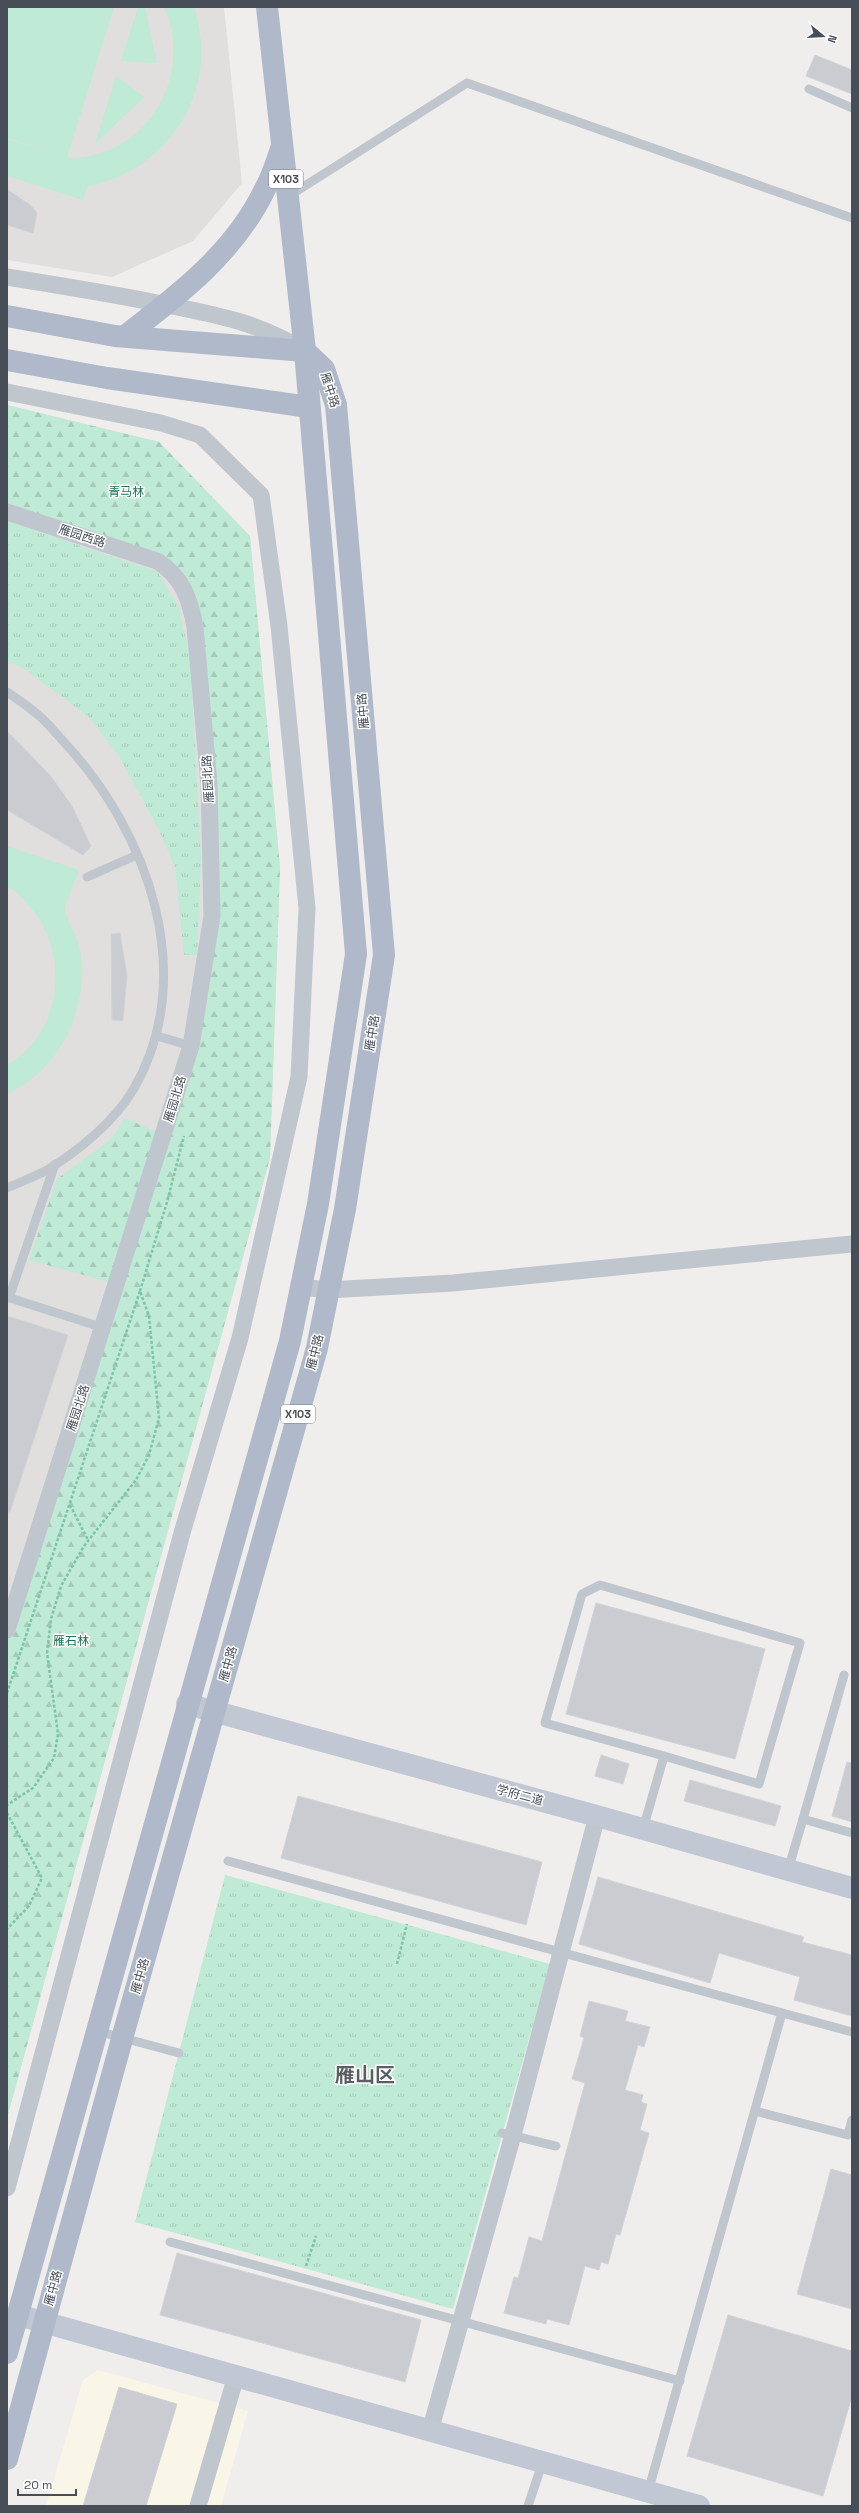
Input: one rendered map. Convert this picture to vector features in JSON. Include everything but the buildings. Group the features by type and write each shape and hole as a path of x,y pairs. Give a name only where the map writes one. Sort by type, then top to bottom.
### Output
{"main road":[{"name":"X103","path":"268,7 305,351"},
{"path":"125,336 166,305 196,279 230,243 249,217 266,189 283,144"},
{"path":"7,316 125,336 305,351"},
{"name":"雁中路","path":"7,2353 187,1704 290,1341 318,1204 356,954 305,351"},
{"name":"雁中路","path":"7,2459 122,2038 215,1712 316,1348 345,1209 384,955 336,405 324,369 305,351"},
{"path":"7,360 107,378 309,407"}],"street":[{"path":"7,277 81,288 232,318 262,328 305,351"},
{"path":"7,392 154,422 200,435 261,495 279,626 307,908 299,1077 240,1338 182,1533 7,2188"},
{"name":"雁园西路","path":"7,512 157,561"},
{"name":"雁园北路","path":"7,1630 104,1328 191,1046 212,916 209,784 195,627 192,608 176,575 157,561"},
{"path":"301,1287 328,1290 454,1283 852,1244"},
{"name":"学府二道","path":"187,1704 597,1816 852,1888"},
{"path":"430,2431 508,2134 560,1954 597,1816"},
{"path":"18,2315 542,2464 699,2506"},
{"path":"198,2506 236,2376"}],"lane":[{"path":"288,197 467,83 852,218"},
{"path":"809,89 852,108"},
{"path":"7,692 38,714 80,759 99,784 137,855 151,894 163,947 165,980 157,1036 147,1063 132,1091 116,1112 96,1134 55,1164 7,1188"},
{"path":"87,877 137,855"},
{"path":"157,1036 191,1046"},
{"path":"55,1164 8,1297 104,1328"},
{"path":"600,1585 800,1643 759,1784 664,1756 545,1723 582,1594 600,1585"},
{"path":"788,1870 844,1675"},
{"path":"643,1829 664,1756"},
{"path":"803,1819 852,1833"},
{"path":"228,1861 560,1954 852,2032"},
{"path":"648,2492 782,2013"},
{"path":"96,2031 179,2053"},
{"path":"755,2111 848,2135 852,2120"},
{"path":"508,2134 556,2146"},
{"path":"170,2242 680,2381"},
{"path":"528,2506 542,2464"}],"path":[{"path":"7,1693 140,1291 167,1202 185,1131"},
{"path":"7,1805 33,1788 54,1758 58,1734 47,1653 51,1619 61,1586 88,1540 136,1480 149,1455 159,1418 148,1316 140,1291"},
{"path":"70,1505 88,1540"},
{"path":"7,1813 42,1878 29,1906 7,1930"},
{"path":"397,1964 411,1912"},
{"path":"302,2278 316,2236"}],"shaded area":[{"path":"7,7 224,7 242,183 193,241 112,277 7,260"},
{"path":"7,405 159,442 250,536 280,868 270,1158 7,2118"},
{"path":"98,2370 248,2411 221,2506 46,2506 83,2380"}],"green space":[{"path":"7,7 114,7 67,157 77,158 87,157 106,151 126,141 143,127 156,110 166,91 172,71 174,49 171,28 164,7 194,7 200,33 201,59 197,84 189,108 177,129 160,148 140,165 116,178 87,187 83,200 7,176 7,139 66,156 7,138"},
{"path":"138,7 145,7 157,63 121,61"},
{"path":"116,76 144,97 95,144"},
{"name":"雁石林","path":"7,405 159,442 250,536 280,868 270,1158 7,2118 7,1630 191,1046 212,916 195,627 176,575 7,512"},
{"path":"7,521 158,572 178,606 190,656 201,857 197,955 184,955 175,867 158,828 119,756 89,717 23,668 7,661"},
{"path":"7,846 79,870 65,906 65,910 79,945 82,972 80,993 75,1014 68,1034 57,1053 43,1069 26,1083 7,1094 7,1065 26,1051 40,1033 50,1013 55,991 55,968 51,945 42,924 22,898 7,887"},
{"path":"125,1118 156,1132 109,1282 29,1260 57,1179 111,1139"},
{"path":"225,1875 550,1964 453,2309 135,2222"}],"district":[{"name":"雁山区","path":"365,2075"}],"park label":[{"name":"青马林","path":"126,492"}]}
